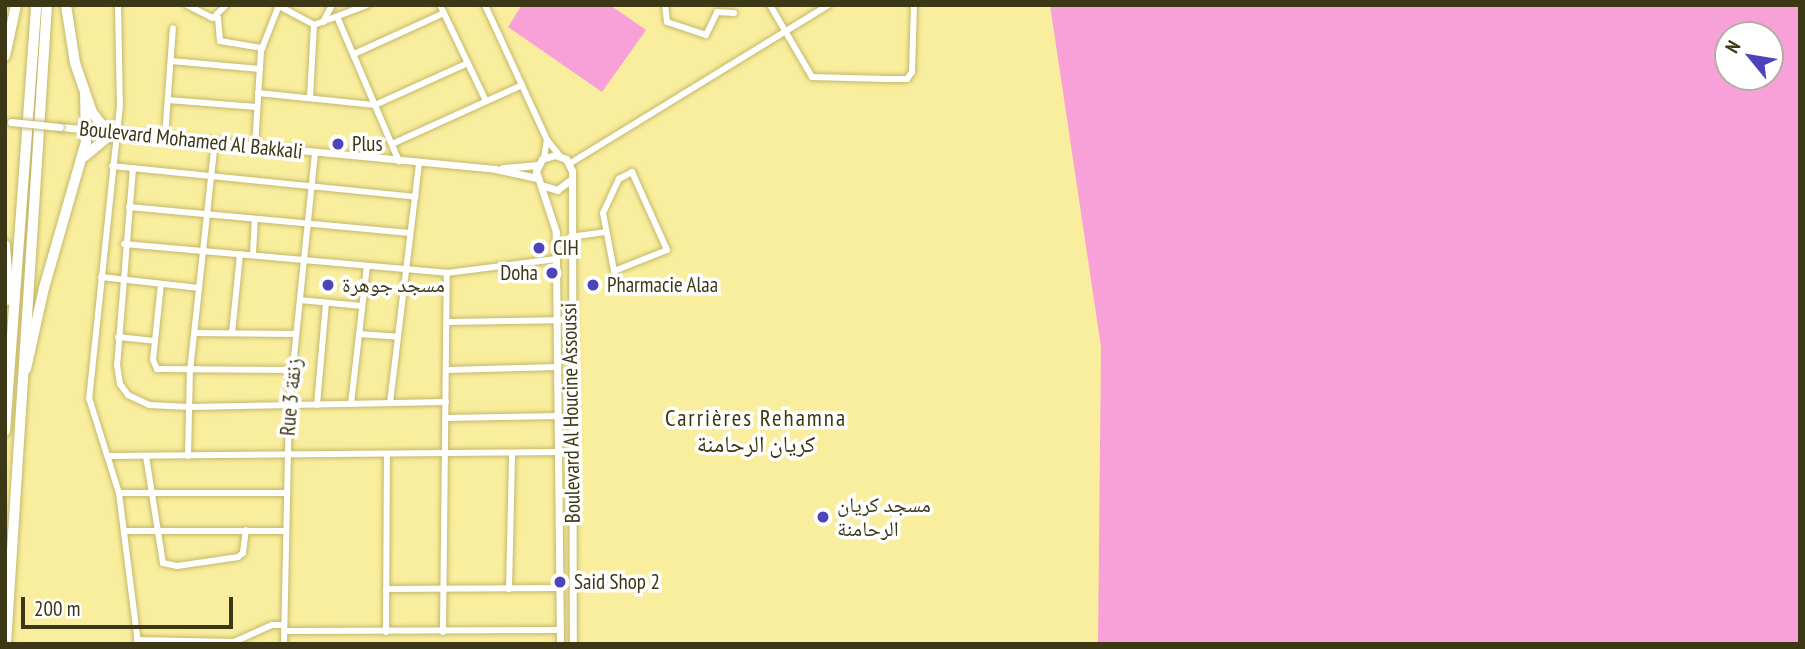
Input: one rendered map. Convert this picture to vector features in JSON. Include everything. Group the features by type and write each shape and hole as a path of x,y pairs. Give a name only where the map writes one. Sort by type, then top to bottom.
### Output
{"highway":[{"path":"5,55 16,5"},
{"path":"5,431 36,5"},
{"path":"6,644 18,411 47,5"},
{"path":"18,411 44,288 82,159 88,129 85,92 69,24 68,5"},
{"path":"82,159 116,131 97,121 85,92"},
{"path":"5,244 7,408"}],"street":[{"path":"118,5 116,131 89,410 108,456 119,493 126,531 137,642 234,642 272,625 284,628 386,632 560,630"},
{"path":"187,5 218,18"},
{"path":"226,5 218,18 220,41 262,48"},
{"path":"323,22 332,5"},
{"path":"255,146 262,48 279,6 314,25 338,19 367,5"},
{"path":"440,5 486,101"},
{"path":"485,5 547,140 569,164 569,181 557,190 539,181 547,140"},
{"path":"665,5 663,16 667,22 706,34 717,12 734,13"},
{"path":"770,5 783,33 815,78 887,79 906,79 912,72 914,5"},
{"path":"569,164 828,5"},
{"path":"354,54 444,13"},
{"path":"338,19 399,161"},
{"path":"310,98 314,25"},
{"path":"165,136 173,28"},
{"path":"171,61 260,69"},
{"path":"258,93 375,105 468,63"},
{"path":"392,144 522,85"},
{"path":"168,100 257,107"},
{"name":"Boulevard Mohamed Al Bakkali","path":"8,122 495,169 539,181"},
{"path":"188,456 190,371 215,142"},
{"name":"Rue 3 زنقة","path":"284,644 284,494 289,405 315,152"},
{"path":"541,161 560,156"},
{"name":"Boulevard Mohamed Al Bakkali","path":"495,169 541,161"},
{"path":"390,403 419,163"},
{"path":"112,166 415,197"},
{"path":"133,168 124,244 118,337 118,380 128,395 149,405 189,407 446,402"},
{"path":"632,172 667,250 614,271 605,232 604,210 621,176 632,172"},
{"name":"Boulevard Al Houcine Assoussi","path":"539,181 554,218 556,259 560,644"},
{"name":"Boulevard Al Houcine Assoussi","path":"569,181 573,644"},
{"path":"129,207 410,233"},
{"path":"253,254 255,219"},
{"path":"570,237 605,232"},
{"path":"124,244 447,273 556,259"},
{"path":"232,333 240,254"},
{"path":"351,404 367,266"},
{"path":"443,632 447,273"},
{"path":"101,277 199,288"},
{"path":"160,284 153,363 157,369 293,370"},
{"path":"300,300 362,306"},
{"path":"317,404 326,303"},
{"path":"447,321 571,320"},
{"path":"194,333 296,334"},
{"path":"359,334 398,337"},
{"path":"118,337 155,341"},
{"path":"446,370 558,367"},
{"path":"445,418 559,416"},
{"path":"108,456 512,455 559,452"},
{"path":"386,632 387,455"},
{"path":"509,589 512,455"},
{"path":"146,456 154,494 161,559 171,566 241,556 246,530"},
{"path":"119,493 284,494"},
{"path":"126,531 284,531"},
{"path":"386,589 560,588"}],"shaded area":[{"path":"522,5 610,5 646,30 602,92 508,27"},
{"path":"1050,5 1800,5 1800,644 1098,644 1101,347"}],"place":[{"name":"Plus","path":"338,144"},
{"name":"CIH","path":"539,248"},
{"name":"Doha","path":"552,273"},
{"name":"مسجد جوهرة","path":"328,285"},
{"name":"Pharmacie Alaa","path":"593,285"},
{"name":"مسجد كريان الرحامنة","path":"823,517"},
{"name":"Said Shop 2","path":"560,582"}],"district":[{"name":"Carrières Rehamna كريان الرحامنة","path":"756,431"}]}
